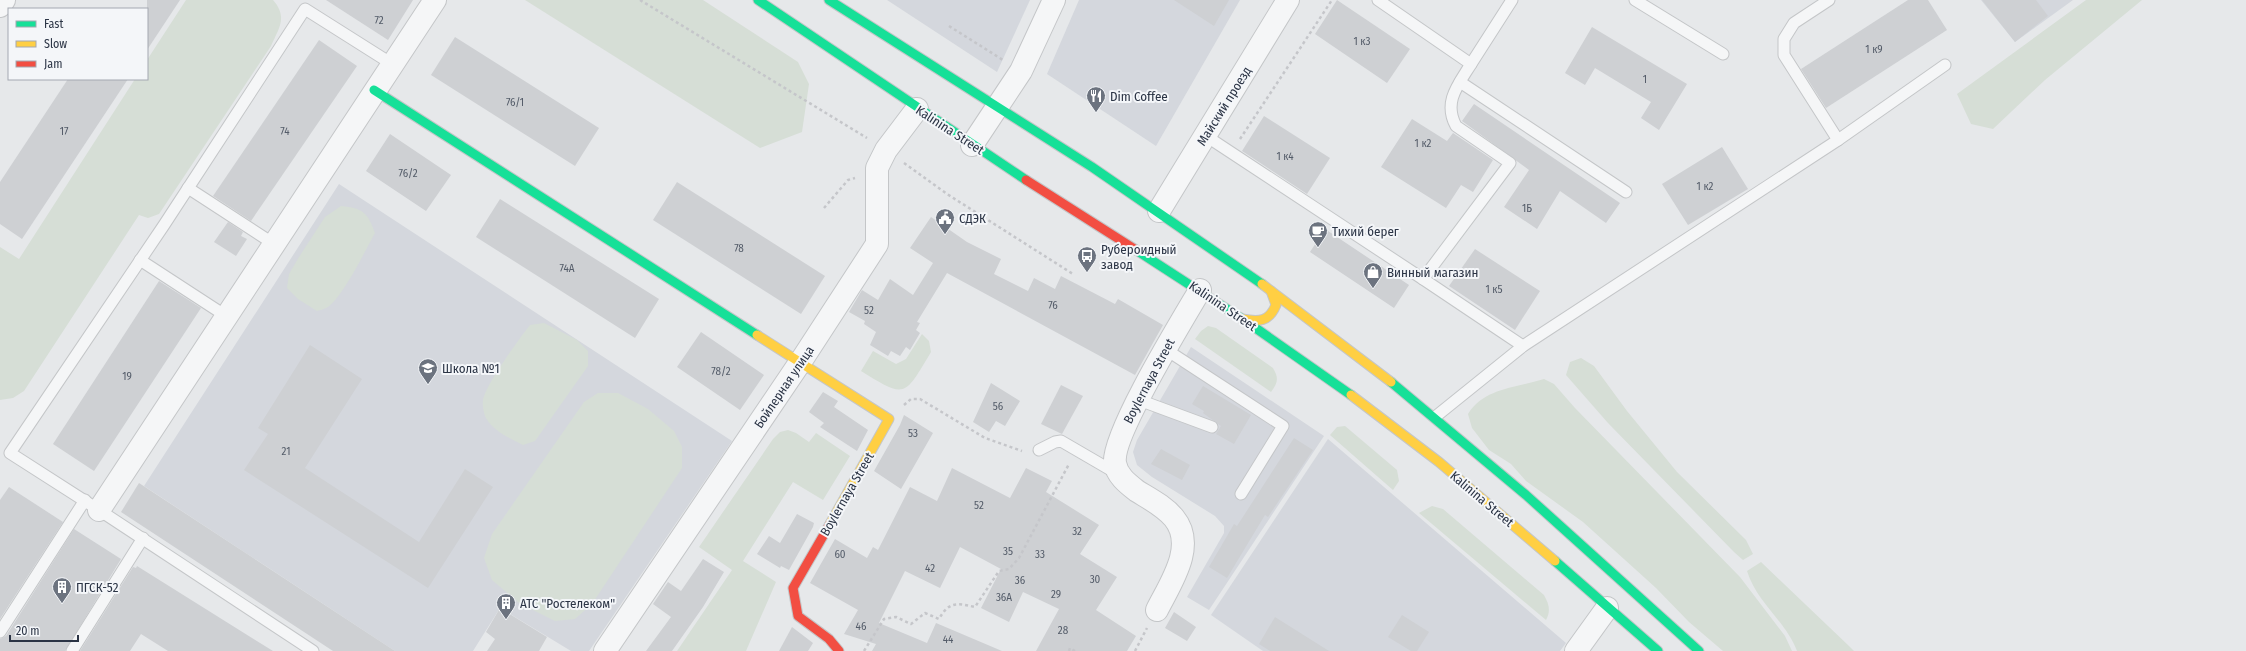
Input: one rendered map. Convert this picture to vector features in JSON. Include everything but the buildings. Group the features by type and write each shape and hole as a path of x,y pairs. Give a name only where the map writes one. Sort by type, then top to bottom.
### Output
{"main road":[{"name":"Kalinina Street","path":"758,0 917,109 1200,290 1300,357 1407,436 1474,490 1607,608 1658,651"},
{"path":"829,0 997,105 1159,211 1346,346 1435,417 1699,651"},
{"path":"374,90 890,419"},
{"path":"1242,319 1259,322 1268,319 1273,313 1276,305 1271,292"},
{"name":"Boylernaya Street","path":"839,651 830,639 798,616 793,588 890,419"}],"street":[{"path":"0,6 4,0"},
{"path":"92,505 226,316 374,90 435,0"},
{"path":"972,145 1020,71 1054,0"},
{"name":"Майский проезд","path":"1159,211 1180,174 1206,136 1288,0"},
{"path":"882,159 917,109"},
{"name":"Бойлерная улица","path":"605,651 801,361 877,244 882,159"},
{"name":"Boylernaya Street","path":"1119,474 1115,455 1124,429 1165,349 1200,290"},
{"path":"1119,474 1131,487 1164,508 1180,527 1183,548 1180,562 1157,610"},
{"path":"1576,651 1607,608"}],"lane":[{"path":"1378,0 1471,64"},
{"path":"1423,279 1510,163 1456,126 1451,118 1450,102 1460,82 1512,0"},
{"path":"1635,0 1722,54"},
{"path":"1829,0 1794,23 1784,39 1784,55 1838,140"},
{"path":"313,651 143,538 10,453 188,188 305,9 392,64"},
{"path":"1435,417 1523,346 1838,140 1945,65"},
{"path":"1460,82 1626,192"},
{"path":"1206,136 1523,346"},
{"path":"188,188 274,244"},
{"path":"140,260 226,316"},
{"path":"1165,349 1283,426 1241,494"},
{"path":"1139,400 1212,427"},
{"path":"1040,450 1055,442 1061,441 1119,474"},
{"path":"0,632 92,505"},
{"path":"72,651 143,538"}],"path":[{"path":"640,0 882,159 947,194 1073,274"},
{"path":"1231,153 1332,0"},
{"path":"949,26 1020,71"},
{"path":"824,208 848,180 882,159"},
{"path":"890,419 911,399 920,399 985,438 998,444 1018,451 1040,450"},
{"path":"864,651 884,619 896,617 911,624 925,612 939,619 945,608 954,603 975,607 1000,571 1009,569 1019,558 1076,450"},
{"path":"1069,651 1070,648 1075,651"}],"shaded area":[{"path":"186,0 273,0 278,6 281,23 271,46 159,214 148,218 139,215 24,391 13,398 0,400 0,247 19,259 134,80 148,80 148,58"},
{"path":"525,0 703,0 798,62 809,84 802,132 760,148"},
{"path":"887,0 1030,0 997,72"},
{"path":"1079,0 1240,0 1156,146 1047,74"},
{"path":"1981,0 2073,0 2015,42"},
{"path":"2086,0 2142,0 2045,80 1993,129 1971,124 1957,94"},
{"name":"Школа №1","path":"339,184 732,441 589,651 571,651 500,608 473,651 395,651 144,486"},
{"path":"341,206 355,208 364,213 370,221 375,233 341,293 328,307 317,311 298,299 287,288 289,274 325,217"},
{"path":"544,323 577,340 588,351 588,366 535,441 523,445 503,434 489,423 483,407 483,400 485,393 496,373 530,325"},
{"path":"1208,326 1216,328 1273,368 1277,380 1271,392 1195,339 1201,331"},
{"path":"922,334 929,341 931,352 915,378 903,389 896,389 887,386 861,371 873,351 896,364 906,359"},
{"path":"1191,347 1324,436 1209,610 1187,597 1224,533 1224,526 1215,516 1152,477 1137,465 1133,452 1137,440"},
{"path":"1581,358 1594,366 1627,411 1677,472 1746,540 1753,554 1743,560 1734,552 1608,423 1566,375 1570,362"},
{"path":"1544,379 1554,384 1575,408 1740,577 1785,636 1792,651 1723,651 1689,622 1656,588 1583,522 1526,481 1511,464 1489,450 1472,428 1468,414 1475,405 1492,394"},
{"path":"598,393 618,393 648,409 674,431 682,447 682,468 592,604 575,619 555,621 519,603 492,580 484,558 492,534 584,402"},
{"path":"1345,426 1397,470 1399,481 1393,490 1330,435 1337,427"},
{"path":"788,430 796,433 809,442 816,433 850,456 823,500 793,482 743,561 776,582 746,651 677,651 732,570 699,547 773,439 780,432"},
{"path":"1328,439 1566,643 1560,651 1263,651 1211,615"},
{"path":"1432,506 1443,509 1544,595 1549,608 1546,620 1419,513"},
{"path":"1761,562 1854,651 1797,651 1786,630 1757,593 1747,571"}],"traffic: fast":[{"path":"758,0 1026,180"},
{"path":"829,0 1092,167 1262,284"},
{"path":"374,90 757,335"},
{"path":"1136,250 1247,322 1351,395"},
{"path":"1391,382 1526,495 1699,651"},
{"path":"1555,561 1658,651"}],"traffic: slow":[{"path":"1262,284 1391,382"},
{"path":"1242,319 1263,320 1267,318 1276,305 1271,291"},
{"path":"757,335 889,419 830,524"},
{"path":"1351,395 1439,462 1555,561"}],"traffic: jam":[{"path":"1026,180 1136,250"},
{"path":"830,524 793,588 798,616 829,639 839,651"}],"place":[{"name":"Dim Coffee","path":"1096,113"},
{"name":"СДЭК","path":"945,235"},
{"name":"Тихий берег","path":"1318,248"},
{"name":"Рубероидный завод","path":"1087,273"},
{"name":"Винный магазин","path":"1373,289"},
{"name":"Школа №1","path":"428,385"},
{"name":"ПГСК-52","path":"62,604"},
{"name":"АТС \"Ростелеком\"","path":"506,620"}]}
